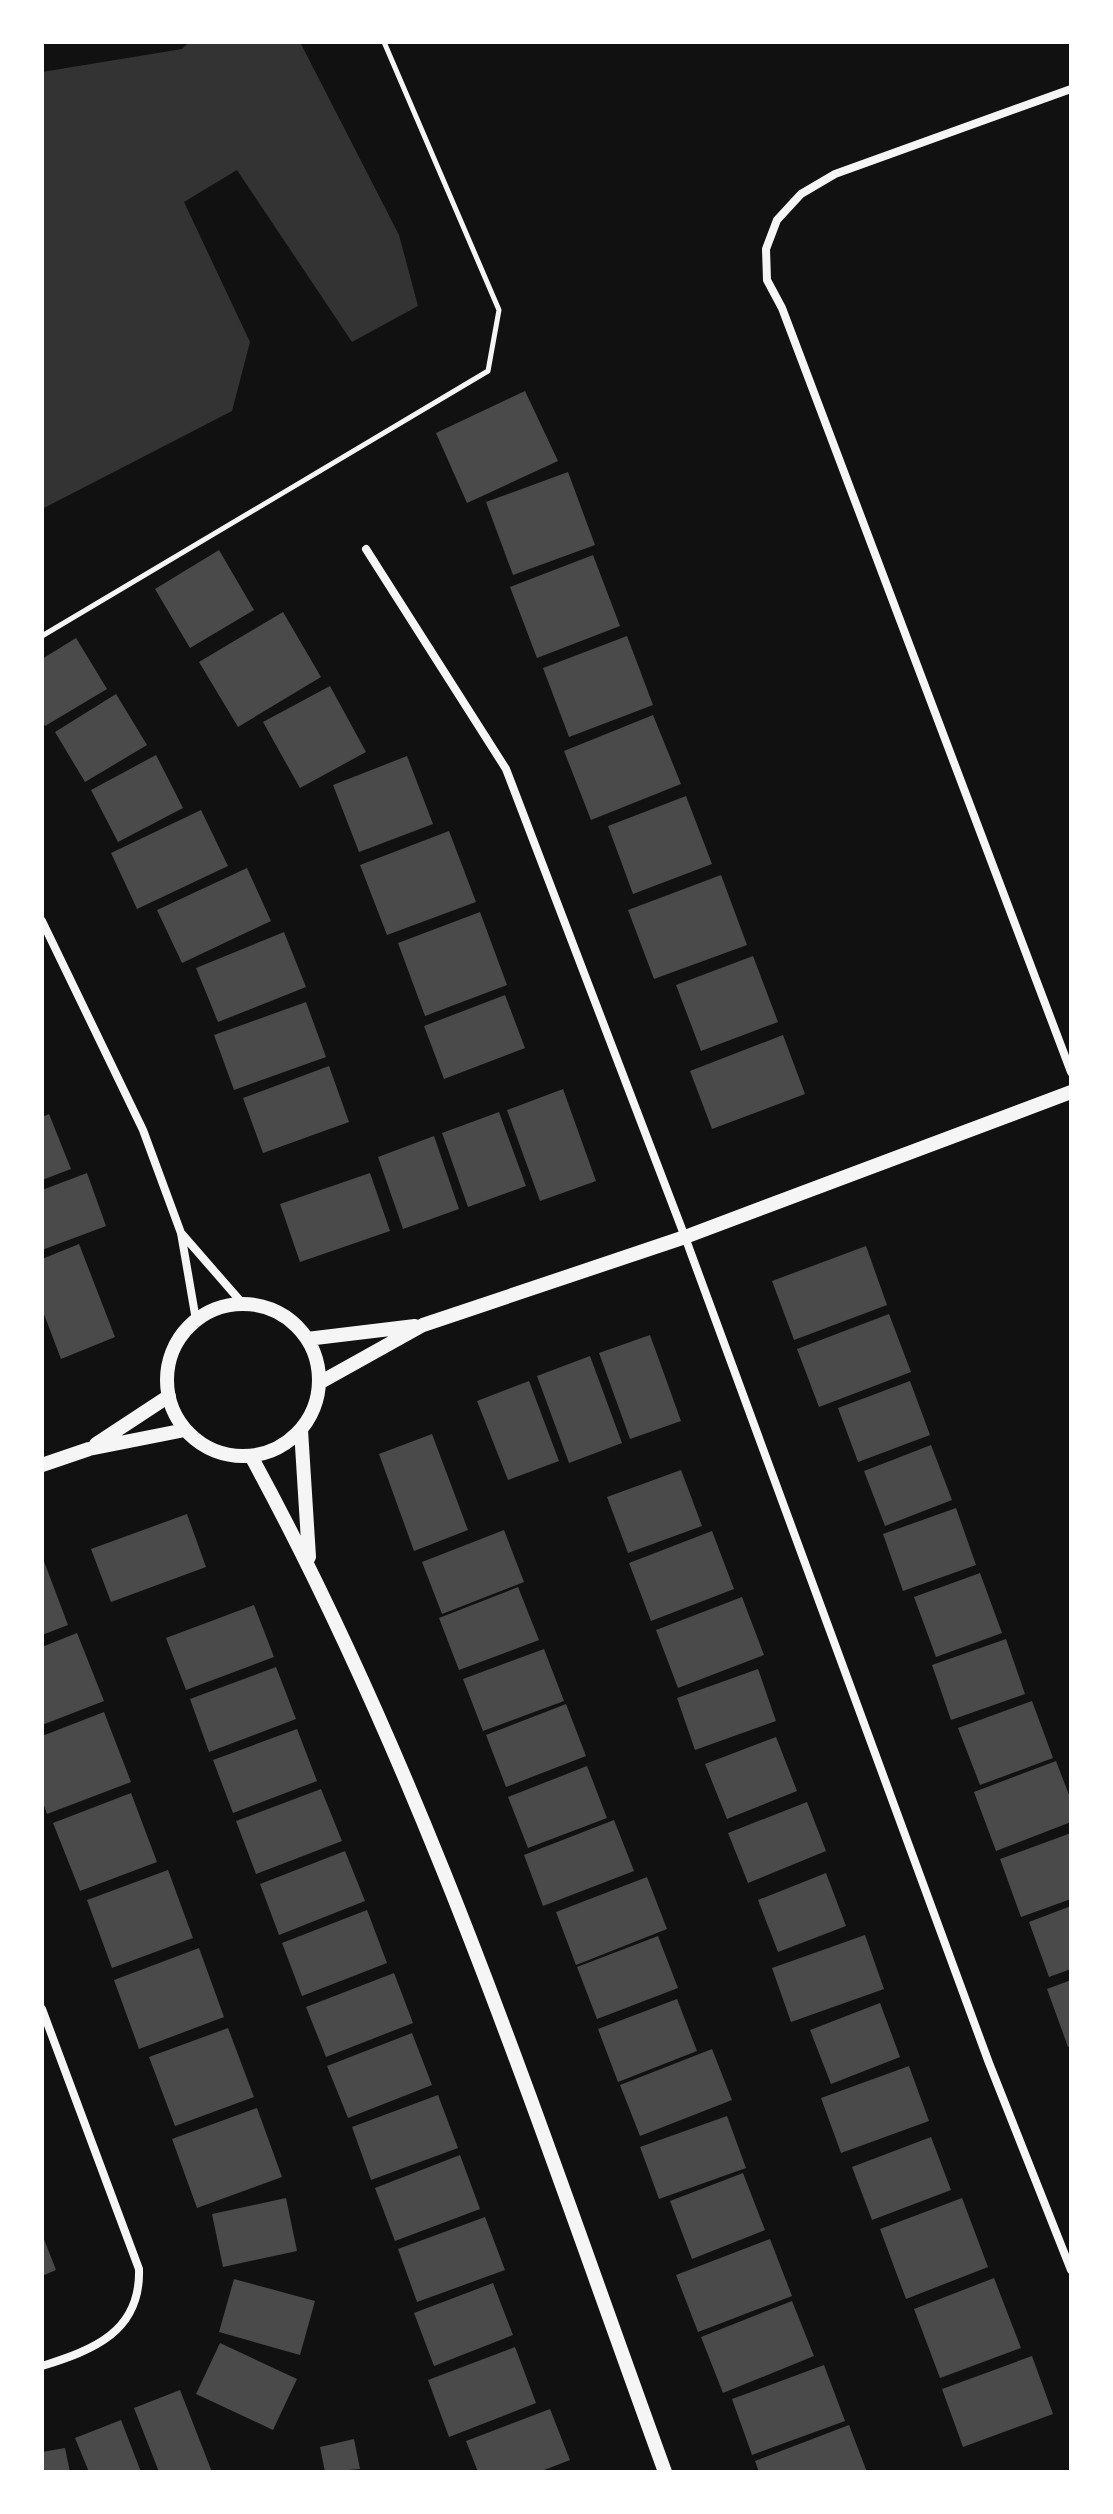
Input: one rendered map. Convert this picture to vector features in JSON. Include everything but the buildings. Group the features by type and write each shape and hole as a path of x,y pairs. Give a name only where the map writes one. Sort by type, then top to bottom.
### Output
{"street":[{"path":"1071,89 817,183 777,220 766,249 767,280 787,323 1071,1072"},
{"path":"366,549 506,769 685,1237 989,2063 1071,2270"},
{"path":"42,921 143,1130 181,1233 196,1320"},
{"path":"319,1383 423,1325 685,1237 1071,1092"},
{"path":"181,1233 243,1304"},
{"path":"243,1304 268,1308 290,1320 307,1339 318,1368 319,1383 314,1408 301,1430 269,1451 251,1456 227,1455 204,1445 185,1430 169,1396 167,1375 172,1354 196,1320 218,1308 243,1304"},
{"path":"307,1339 423,1325"},
{"path":"89,1449 169,1396"},
{"path":"42,1465 89,1449 185,1430"},
{"path":"301,1430 309,1562"},
{"path":"251,1456 309,1562 451,1888 665,2472"},
{"path":"42,2009 139,2269 140,2292 110,2338 86,2353 42,2366"}],"path":[{"path":"42,636 488,371 499,310 384,42"}],"shaded area":[{"path":"189,42 300,42 399,235 418,306 352,342 237,170 184,202 250,342 232,411 42,509 42,72 182,49"}]}
